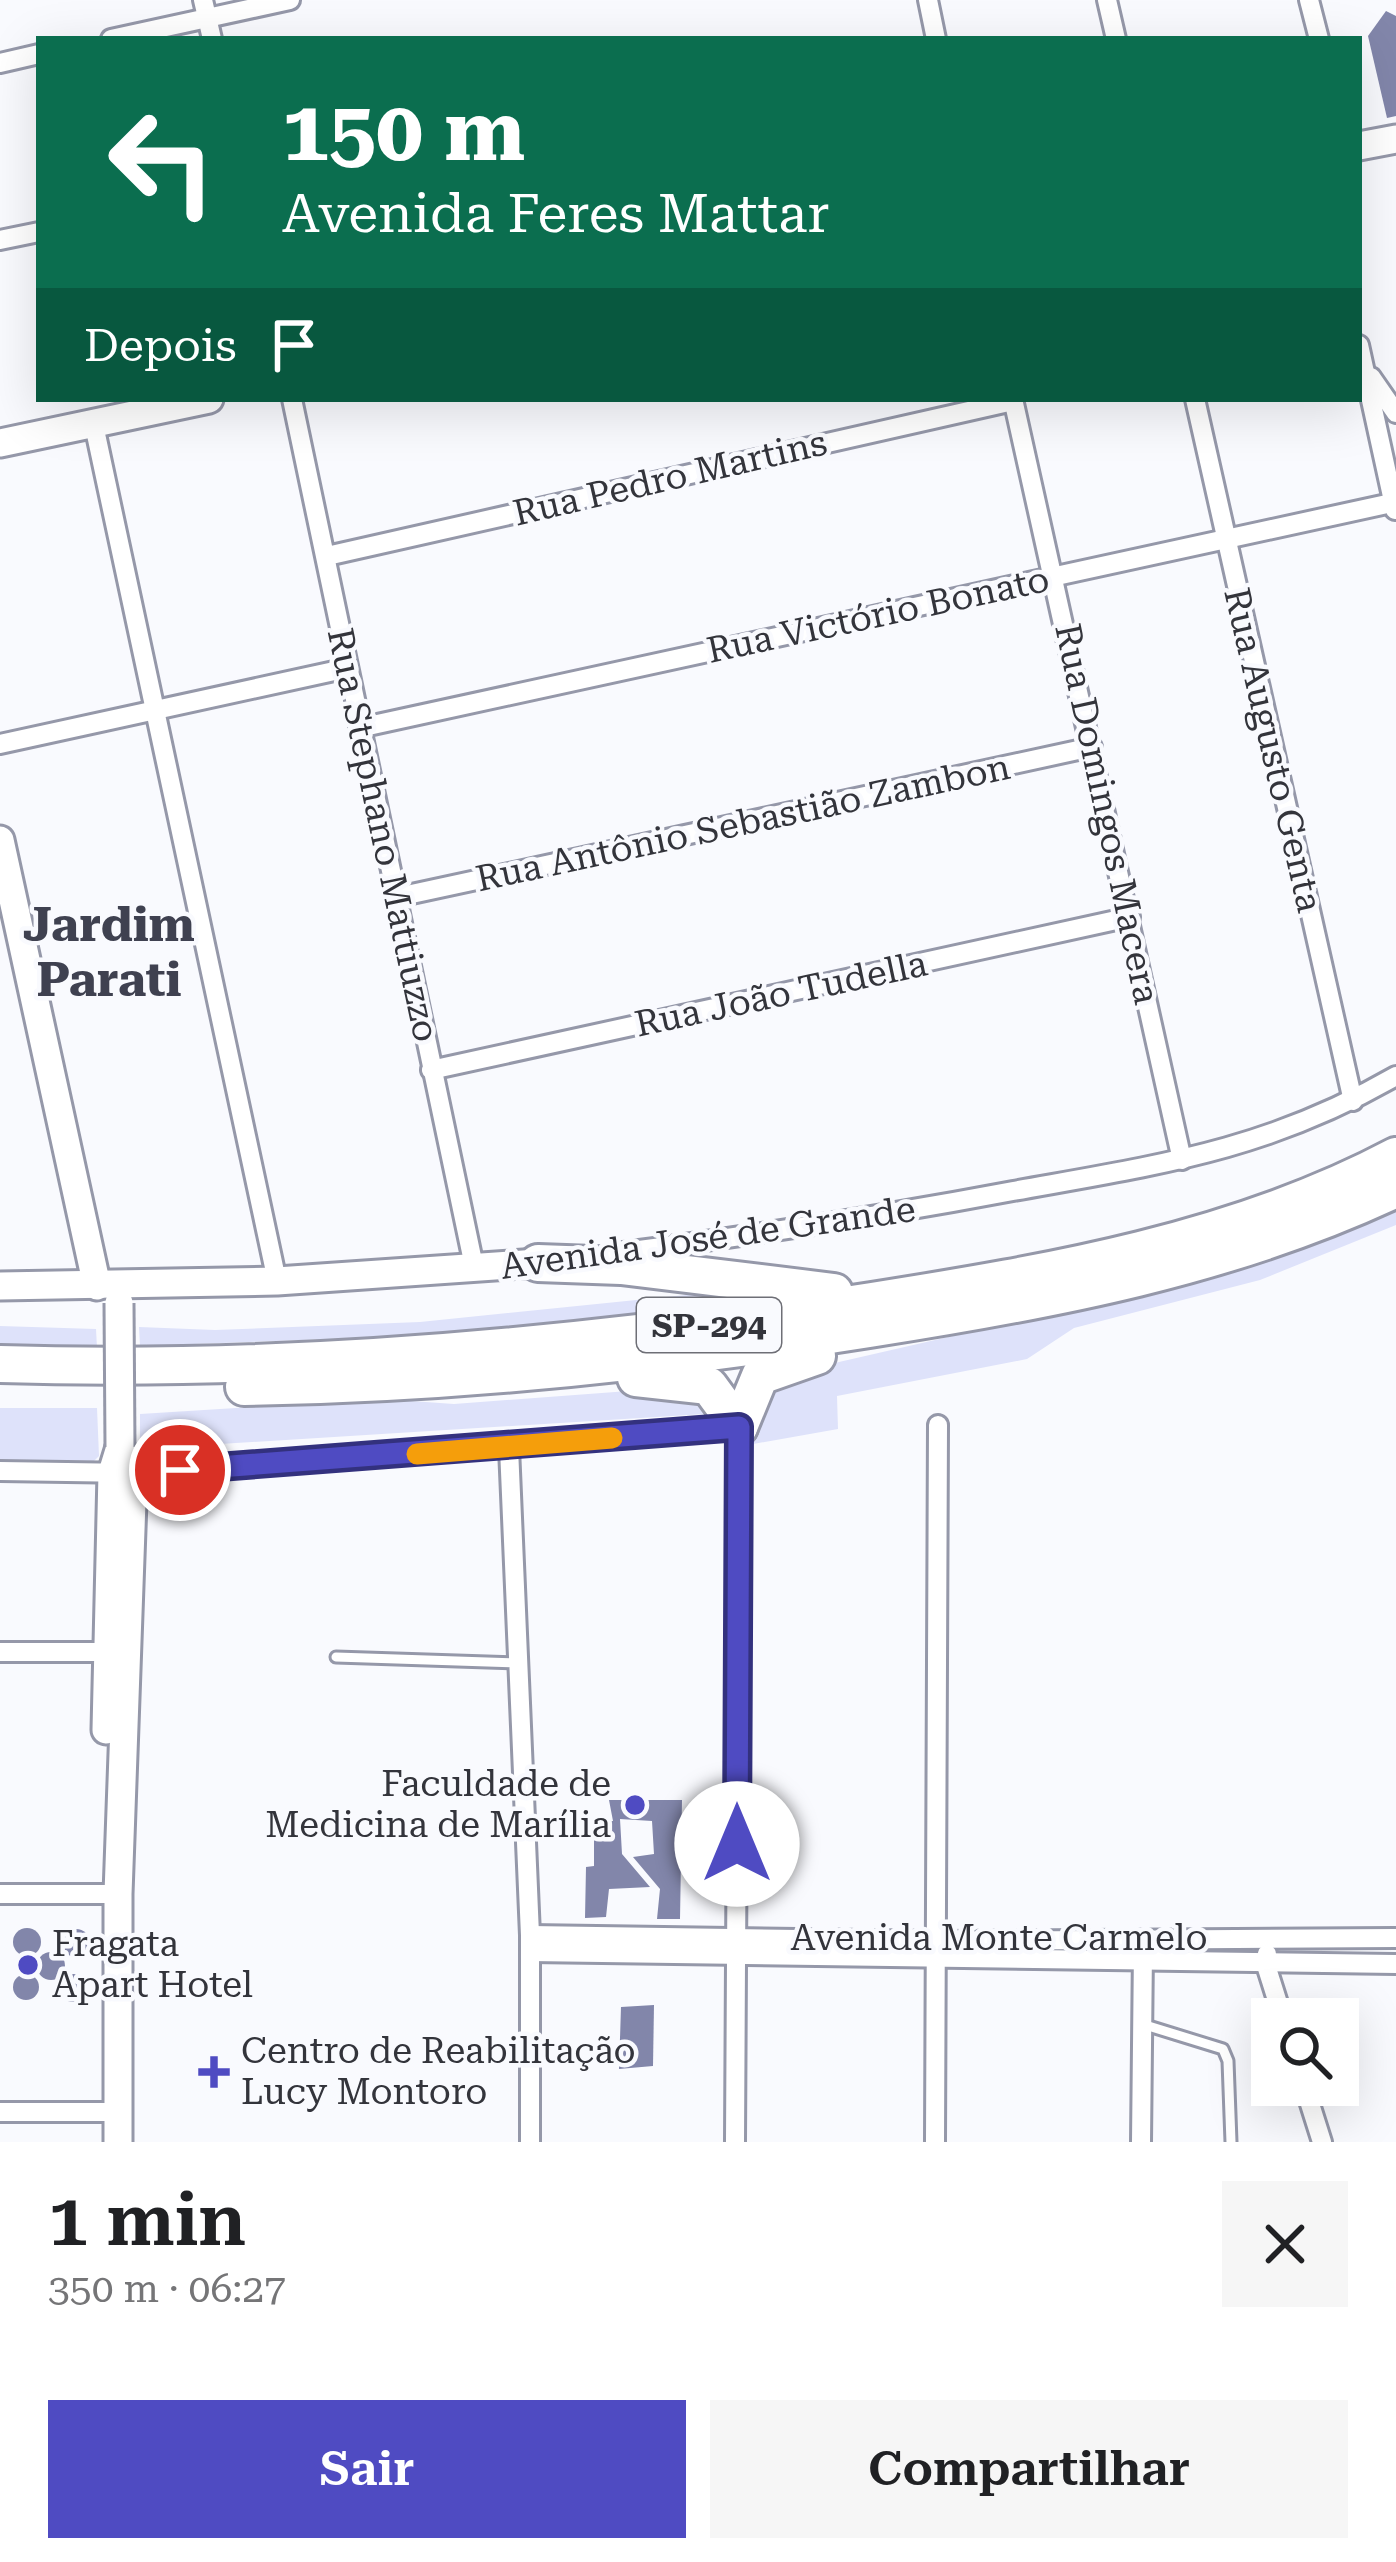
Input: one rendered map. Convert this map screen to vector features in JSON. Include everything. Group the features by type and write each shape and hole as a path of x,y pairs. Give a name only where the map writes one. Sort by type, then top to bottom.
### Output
{"highway":[{"name":"SP-294","path":"0,1388 477,1378 772,1345 971,1299 1242,1221 1326,1190 1396,1156"},
{"name":"SP-294","path":"0,1364 279,1361 565,1342 971,1299 1224,1255 1282,1237 1396,1189"},
{"path":"538,1263 621,1266 808,1292 971,1299"},
{"path":"739,1427 752,1386 773,1369 971,1299"},
{"path":"477,1378 516,1384 653,1378 699,1382 718,1395 739,1427"}],"main road":[{"path":"1362,145 1396,139"},
{"path":"0,443 196,402"},
{"path":"0,840 111,1291 122,1464 108,2112 100,2142"},
{"name":"Avenida José de Grande","path":"0,1286 111,1291 475,1271 538,1263"},
{"path":"108,2112 118,2142"}],"street":[{"path":"120,36 205,9 290,0"},
{"path":"928,0 932,36"},
{"path":"1107,0 1115,36"},
{"path":"1309,0 1318,33"},
{"path":"1318,33 1319,0"},
{"path":"0,63 36,55"},
{"path":"0,240 36,233"},
{"path":"1362,359 1395,505"},
{"path":"1364,368 1396,413"},
{"name":"Rua Stephano Mattiuzzo","path":"293,402 393,898 475,1271"},
{"name":"Rua Pedro Martins","path":"327,556 1004,402"},
{"name":"Rua Domingos Macera","path":"1013,402 1182,1160"},
{"name":"Rua Augusto Genta","path":"1196,402 1353,1101"},
{"path":"94,425 277,1281"},
{"name":"Rua Victório Bonato","path":"359,728 1395,505"},
{"path":"0,744 348,668"},
{"name":"Rua Antônio Sebastião Zambon","path":"393,898 1092,747"},
{"name":"Rua João Tudella","path":"431,1070 1130,917"},
{"name":"Avenida José de Grande","path":"538,1263 806,1229 1226,1152 1353,1101 1396,1076"},
{"path":"935,2142 938,1424"},
{"path":"0,1471 509,1448 739,1427 735,2142"},
{"path":"509,1448 530,1943 530,2142"},
{"path":"0,1652 116,1651"},
{"path":"0,1894 110,1894"},
{"path":"1272,1938 1265,1962 1276,1998"},
{"name":"Avenida Monte Carmelo","path":"530,1943 1143,1949 1272,1938 1396,1938"},
{"path":"1141,2142 1143,1949"},
{"name":"Avenida Monte Carmelo","path":"1143,1949 1265,1962 1396,1964"},
{"path":"1311,2106 1322,2142"},
{"path":"0,2112 108,2112"}],"lane":[{"path":"336,1657 521,1663"},
{"path":"1142,2024 1223,2049 1228,2061 1231,2142"}],"shaded area":[{"path":"1396,1210 1396,1225 1260,1280 1074,1328 1027,1359 837,1396 838,1429 753,1444 757,1401 791,1373 1227,1273"},
{"path":"725,1291 775,1299 413,1336 140,1346 139,1327 215,1330 420,1322"},
{"path":"0,1326 96,1329 97,1348 0,1344"},
{"path":"682,1387 721,1413 140,1449 140,1414 383,1399 454,1404"},
{"path":"0,1408 97,1408 99,1456 88,1467 0,1465"}],"building":[{"path":"1386,11 1396,16 1396,116 1387,118 1368,36"},
{"path":"609,1800 682,1800 680,1919 657,1919 660,1889 633,1857 654,1854 652,1821 620,1819 622,1854 650,1887 609,1889 606,1917 585,1918 586,1867 594,1866 594,1821 613,1821"},
{"path":"27,1928 37,1932 41,1942 37,1952 27,1956 17,1952 13,1942 17,1932"},
{"path":"76,1929 86,1933 90,1943 86,1953 76,1957 66,1953 62,1943 66,1933"},
{"path":"51,1952 61,1956 65,1966 61,1976 51,1980 41,1976 37,1966 41,1956"},
{"path":"26,1974 39,1987 26,2000 13,1987"},
{"path":"73,1974 83,1978 87,1988 83,1998 73,2002 63,1998 59,1988 63,1978"},
{"path":"654,2005 653,2066 619,2069 621,2007"}],"slow traffic":[{"path":"417,1454 612,1438"}],"place":[{"name":"Faculdade de Medicina de Marília","path":"635,1805"},
{"name":"Fragata Apart Hotel","path":"28,1965"},
{"name":"Centro de Reabilitação Lucy Montoro","path":"214,2072"}],"district":[{"name":"Jardim Parati","path":"109,952"}],"route":[{"path":"180,1470 739,1427 737,1844"}]}
